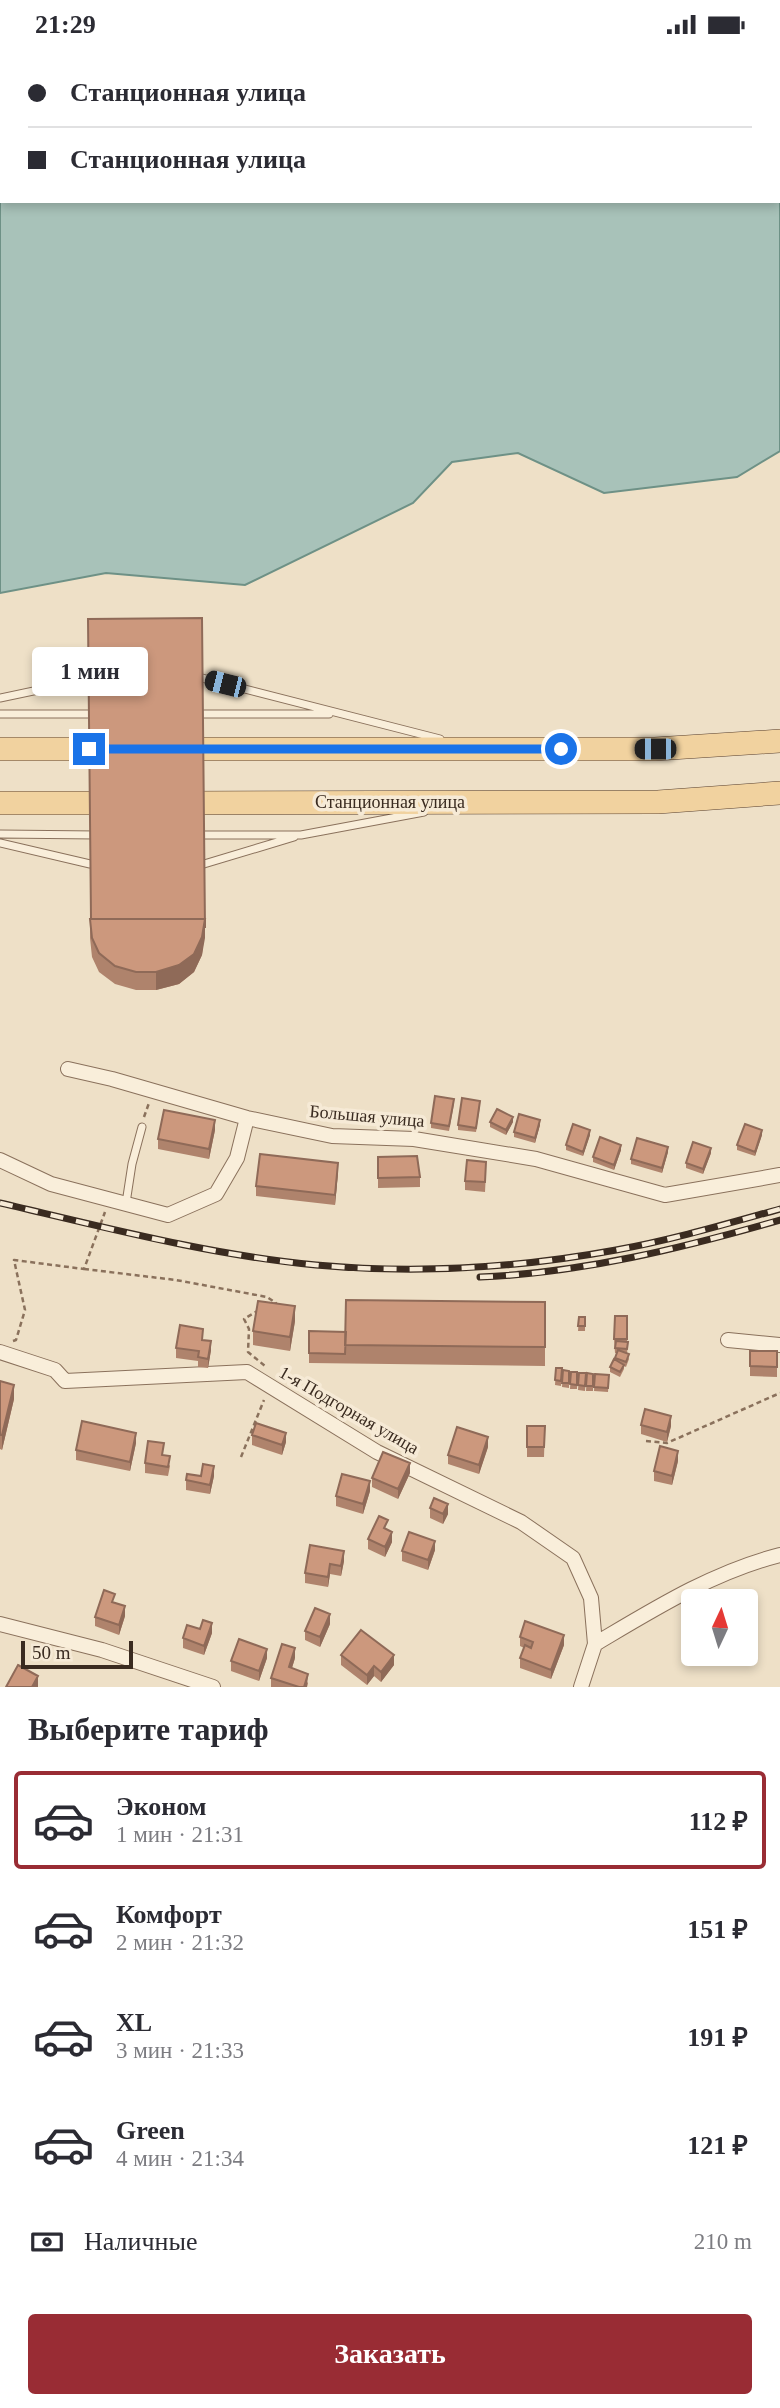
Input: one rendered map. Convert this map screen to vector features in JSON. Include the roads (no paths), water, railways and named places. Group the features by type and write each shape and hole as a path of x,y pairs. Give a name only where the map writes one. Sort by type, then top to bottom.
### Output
{"main road":[{"path":"0,749 655,749 780,741"},
{"name":"Станционная улица","path":"0,803 659,802 780,793"}],"street":[{"name":"Большая улица","path":"68,1069 247,1118 332,1136 414,1139 536,1159 665,1195 780,1175"},
{"path":"0,1160 51,1184 168,1215 216,1194 237,1158 247,1118"},
{"path":"728,1340 780,1345"},
{"name":"1-я Подгорная улица","path":"4,1347 55,1370 65,1381 247,1372 377,1452 521,1522 572,1558 591,1598 595,1644 581,1687"},
{"path":"595,1644 670,1600 747,1563 780,1555"},
{"path":"0,1624 102,1650 213,1687"}],"lane":[{"path":"0,698 88,678 100,678"},
{"path":"189,678 202,678 478,749"},
{"path":"180,714 341,713"},
{"path":"0,714 100,714"},
{"path":"190,865 204,865 301,835 481,802"},
{"path":"0,834 101,835"},
{"path":"192,835 301,835"},
{"path":"0,843 90,864 102,864"},
{"path":"126,1204 132,1164 142,1127"}],"water":[{"path":"0,203 780,203 780,451 737,477 604,493 518,453 452,462 413,503 245,585 106,573 0,593"}],"railway":[{"path":"0,1203 236,1254 316,1265 391,1269 467,1268 579,1256 658,1241 780,1209"},
{"path":"480,1277 594,1265 780,1220"}]}
